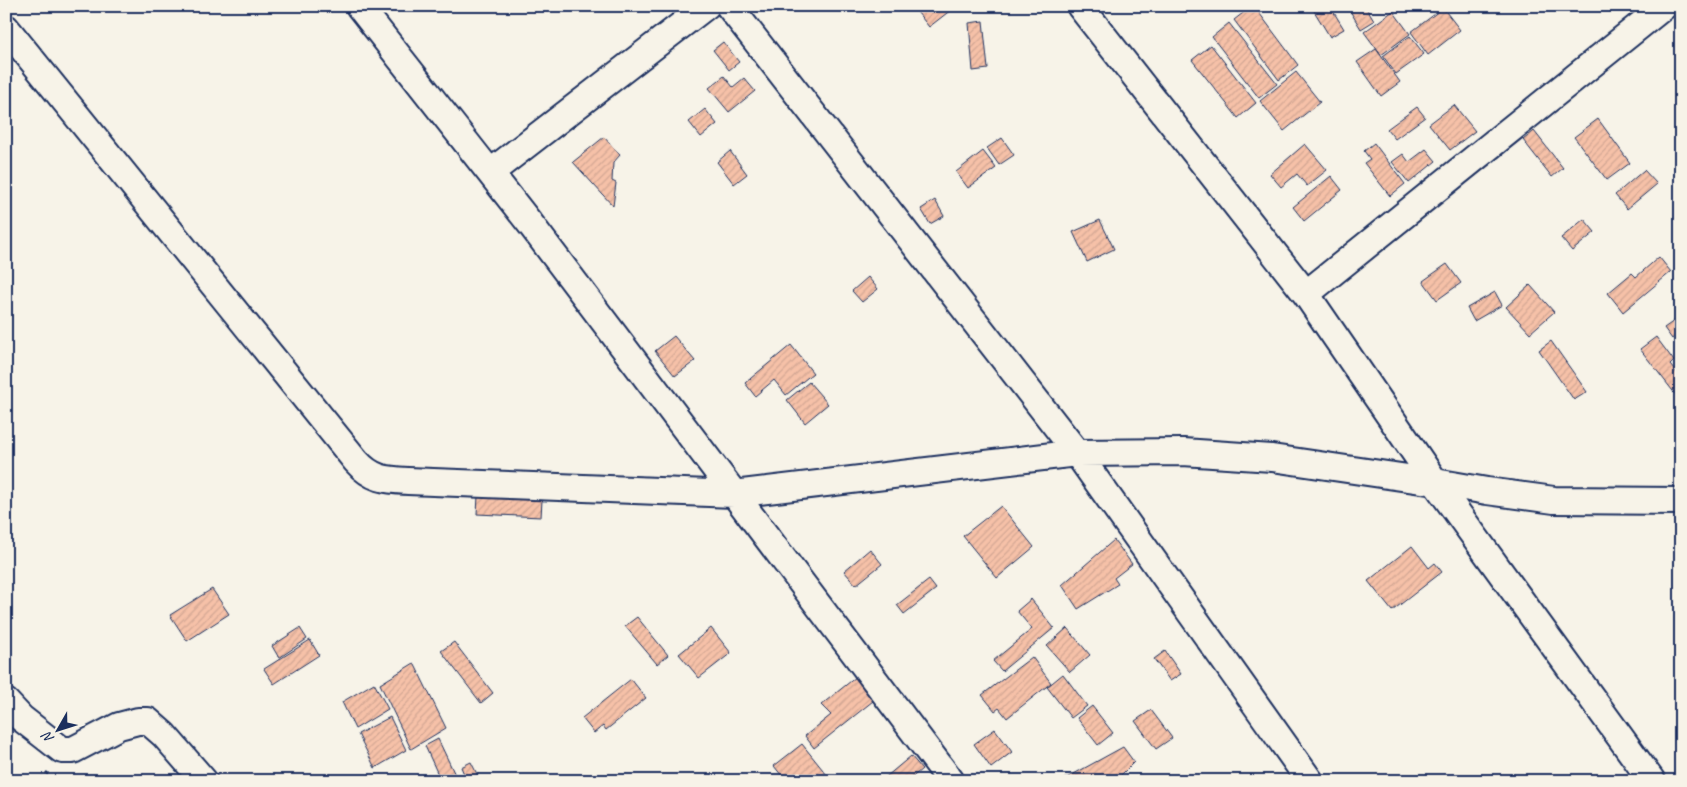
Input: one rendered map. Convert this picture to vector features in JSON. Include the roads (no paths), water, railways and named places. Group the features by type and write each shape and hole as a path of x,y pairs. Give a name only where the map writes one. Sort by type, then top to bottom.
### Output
{"street":[{"path":"359,6 491,172 951,781"},
{"path":"491,172 706,6"},
{"path":"729,6 1077,453 1310,781"},
{"path":"1080,6 1306,294 1435,482 1652,781"},
{"path":"1306,294 1664,6"},
{"path":"6,28 365,472 377,477 408,482 734,494 1077,453 1183,452 1272,458 1554,500 1681,501"},
{"path":"6,702 20,718 62,750 73,750 119,726 138,721 148,721 164,735 204,781"}]}
